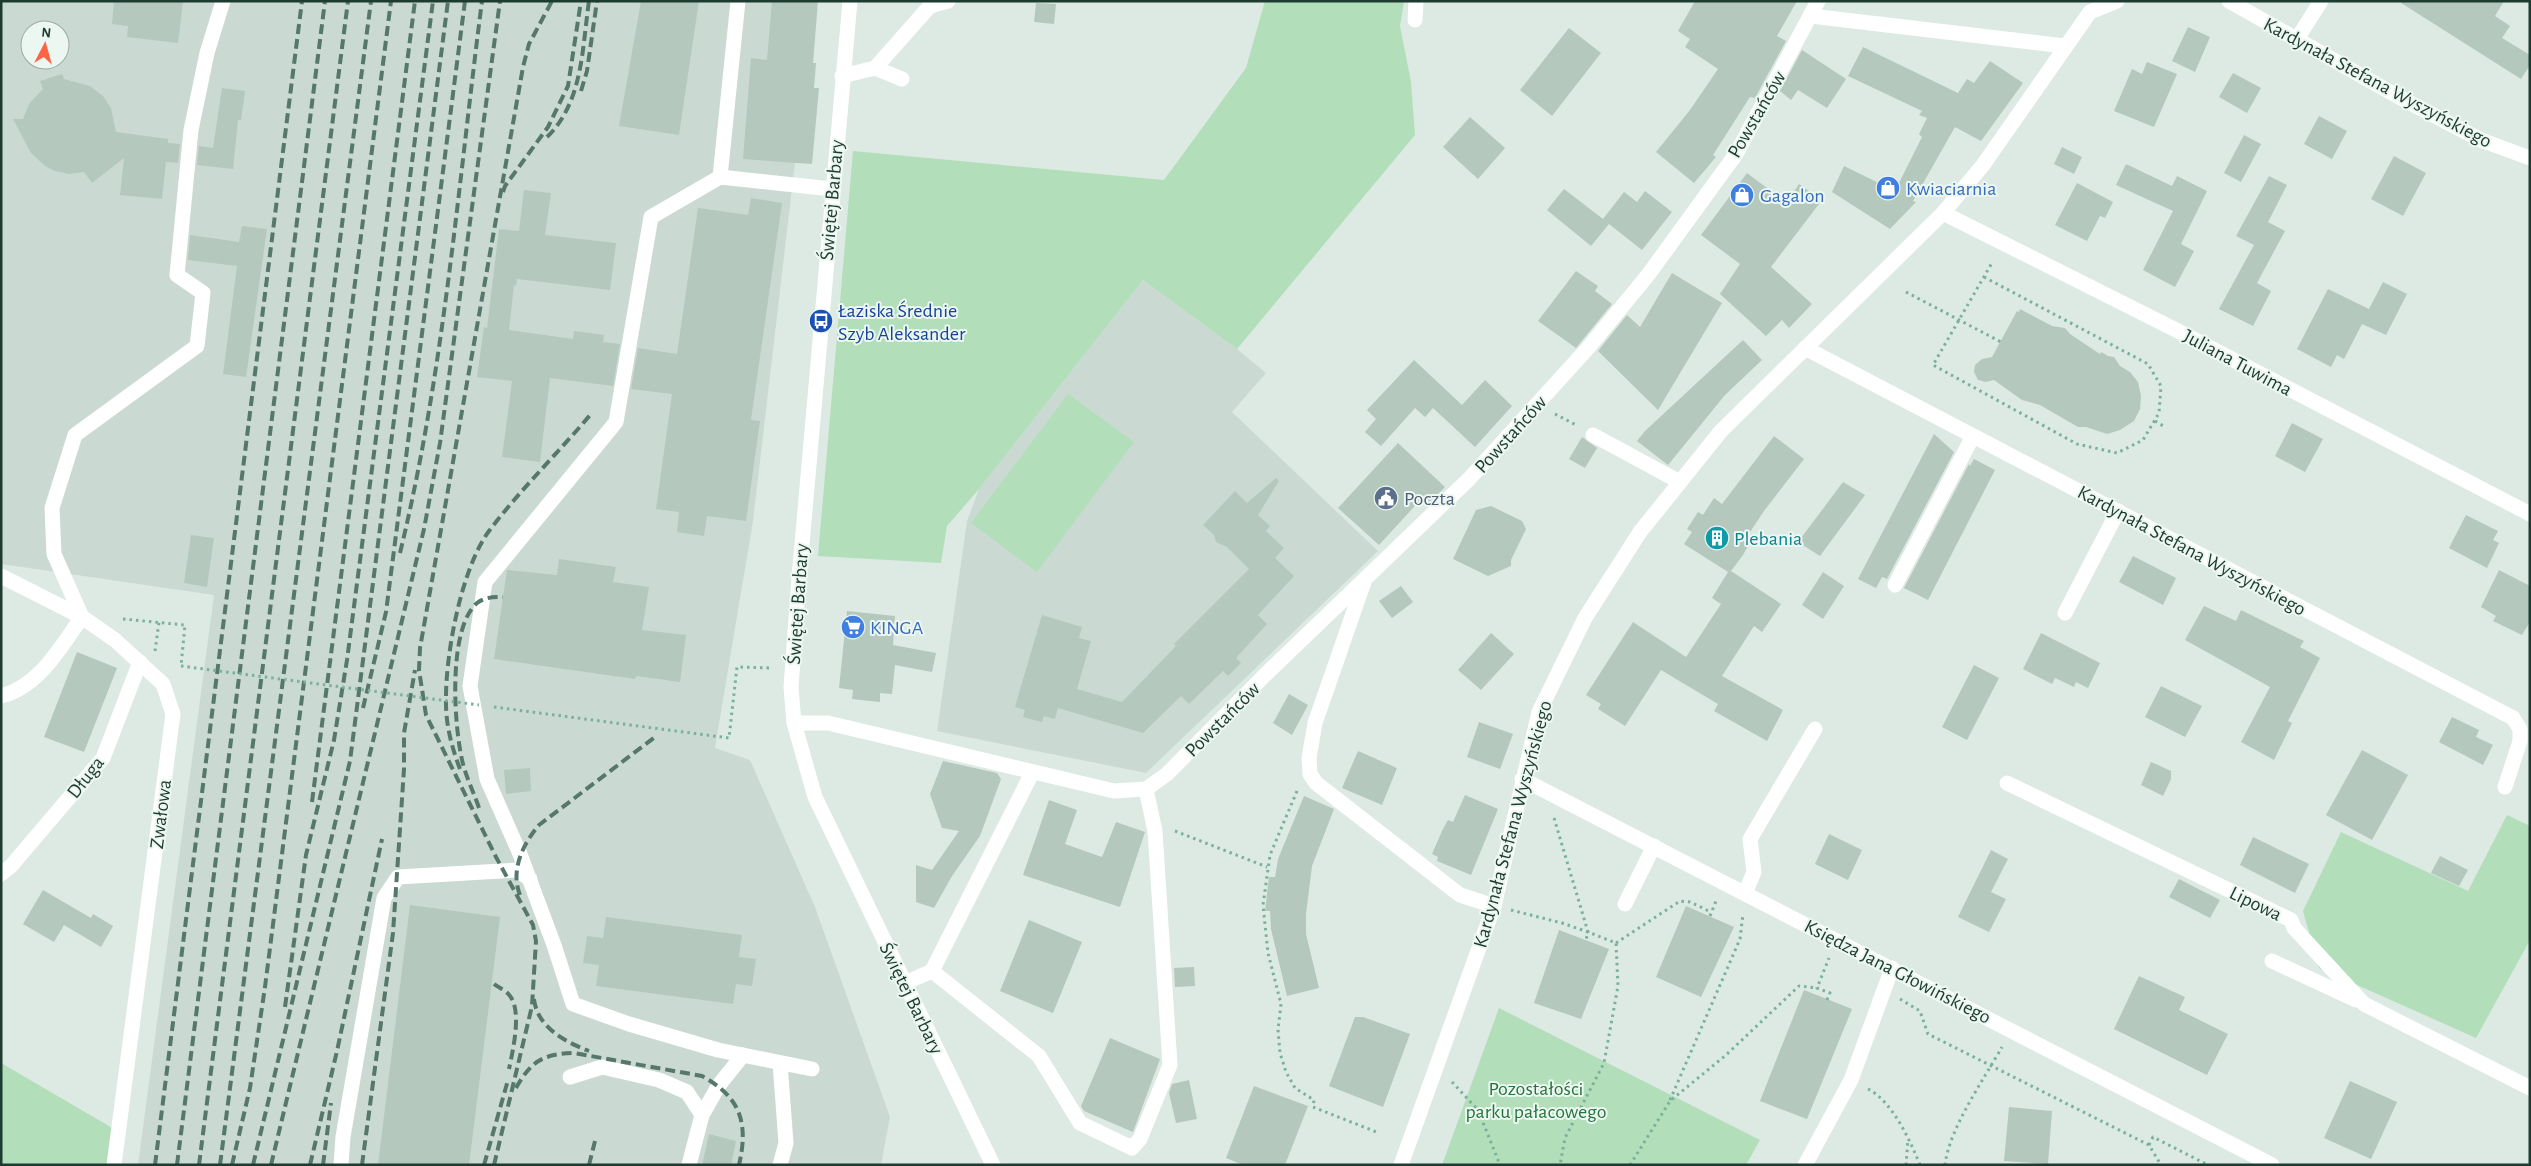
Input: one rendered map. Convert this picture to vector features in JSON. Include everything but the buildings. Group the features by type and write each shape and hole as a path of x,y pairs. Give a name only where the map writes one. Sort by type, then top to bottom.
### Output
{"street":[{"path":"1,696 11,693 31,680 52,660 82,617 54,554 52,508 76,434 197,346 203,293 177,275 191,130 207,53 223,1"},
{"path":"720,177 738,1"},
{"name":"Świętej Barbary","path":"850,1 832,189 792,668 791,687 794,724 815,797 993,1165"},
{"path":"842,76 875,68 930,6 948,1"},
{"path":"1415,20 1416,1"},
{"name":"Powstańców","path":"1146,789 1167,774 1469,479 1588,348 1648,275 1736,154 1818,1"},
{"name":"Kardynała Stefana Wyszyńskiego","path":"1401,1165 1494,906 1539,712 1585,618 1640,532 1721,431 1943,213 1982,166 2090,12 2116,1"},
{"name":"Kardynała Stefana Wyszyńskiego","path":"2229,1 2481,140 2530,158"},
{"path":"2297,39 2321,1"},
{"path":"1811,16 2065,46"},
{"path":"875,68 902,79"},
{"path":"812,1069 743,1055 629,1024 573,1004 554,944 530,879 487,779 470,686 485,582 616,422 651,217 720,177 832,189"},
{"name":"Juliana Tuwima","path":"1943,213 2176,330 2530,514"},
{"name":"Kardynała Stefana Wyszyńskiego","path":"1804,348 2513,718 2520,729 2520,741 2504,788"},
{"path":"1594,435 1680,482"},
{"path":"1895,585 1973,436"},
{"path":"2065,613 2118,511"},
{"name":"Zwałowa","path":"1,576 82,617 140,662 163,684 173,714 114,1165"},
{"path":"1366,578 1315,722 1309,761 1310,774 1316,783 1460,895 1494,906"},
{"name":"Długa","path":"1,874 11,866 103,758 140,662"},
{"path":"794,724 828,723 1114,791 1146,789 1155,831 1170,1065 1140,1139 1132,1148 1080,1123 1039,1056 932,971"},
{"path":"1745,892 1754,872 1750,839 1815,728"},
{"path":"905,983 932,971 1032,773"},
{"name":"Księdza Jana Głowińskiego","path":"1522,779 2013,1029 2272,1165"},
{"name":"Lipowa","path":"2007,782 2291,920 2294,928 2304,940 2364,1004 2530,1088"},
{"path":"1625,904 1654,846"},
{"path":"341,1165 343,1137 384,898 398,877 517,870 530,879"},
{"path":"2272,961 2364,1004"},
{"path":"1805,1165 1851,1080 1892,968"},
{"path":"690,1165 702,1115 719,1085 743,1055"},
{"path":"780,1062 786,1143 780,1165"},
{"path":"570,1077 602,1067 659,1080 687,1092 702,1115"}],"path":[{"path":"1984,277 2148,364 2161,386 2159,414 2143,440 2117,453 2077,444 1933,365 1960,320 1984,277 1997,255"},
{"path":"1906,292 2000,342"},
{"path":"1537,404 1594,435"},
{"path":"2155,421 2165,427"},
{"path":"159,622 185,625 181,666 729,738 737,667 792,668"},
{"path":"1309,761 1267,867 1263,905 1268,953 1281,1004 1278,1040 1286,1072 1295,1088 1314,1100 1313,1107 1379,1133"},
{"path":"1562,799 1553,817 1588,932 1586,940"},
{"path":"1169,829 1267,867"},
{"path":"1630,1165 1670,1101 1740,938 1745,892"},
{"path":"1616,943 1680,901 1690,902 1711,912"},
{"path":"1494,906 1562,923 1616,943"},
{"path":"1818,988 1836,939"},
{"path":"1560,1165 1565,1138 1604,1063 1618,986 1616,943"},
{"path":"1670,1101 1726,1055 1799,986 1818,988 1830,993 1827,1000"},
{"path":"1884,991 1920,1011 1928,1034 2149,1145 2160,1165"},
{"path":"1945,1165 1946,1156 1964,1113 2013,1029"},
{"path":"1437,1065 1478,1110 1500,1165"},
{"path":"1851,1080 1877,1094 1908,1136 1920,1165"},
{"path":"1906,1165 1908,1136"},
{"path":"2149,1145 2153,1137 2208,1165"}],"shaded area":[{"path":"1,1 814,1 753,521 715,748 750,760 815,907 890,1117 881,1165 138,1165 214,595 1,564"},
{"path":"1143,280 1237,349 1266,373 1232,412 1378,551 1146,773 937,731 967,521 979,489"}],"green space":[{"path":"1265,1 1404,1 1400,26 1411,82 1415,135 1237,349 1143,280 979,489 947,526 941,563 818,556 853,151 1164,180 1246,68"},
{"path":"1068,394 1134,442 1037,572 971,523"},
{"path":"2507,815 2530,826 2530,940 2476,1038 2319,968 2303,911 2341,832 2468,891"},
{"name":"Pozostałości parku pałacowego","path":"1499,1008 1760,1140 1746,1165 1442,1165"},
{"path":"1,1063 114,1129 109,1165 1,1165"}],"railway":[{"path":"155,1165 302,1"},
{"path":"177,1165 325,1"},
{"path":"199,1165 348,1"},
{"path":"220,1165 371,1"},
{"path":"232,1165 250,1088 265,987 391,1"},
{"path":"312,802 415,1"},
{"path":"285,1007 306,855 334,740 347,660 433,1"},
{"path":"253,1165 350,761 448,1"},
{"path":"363,708 386,612 465,1"},
{"path":"400,553 415,485 439,348 482,1"},
{"path":"271,1165 424,529 440,443 500,1"},
{"path":"494,1165 532,1006 536,941 533,925 496,857 426,715 419,670 420,648 523,67 529,44 552,1"},
{"path":"503,192 505,186 548,127 568,86 581,1"},
{"path":"547,137 559,123 568,108 574,91 579,74 589,1"},
{"path":"581,91 587,71 597,1"},
{"path":"460,769 448,728 446,684 452,638 470,567 489,531 526,486 591,414"},
{"path":"479,808 465,770 457,728 455,680 457,656 467,616 477,603 486,598 503,597"},
{"path":"362,1165 393,933 404,769 404,733 415,670"},
{"path":"520,895 517,886 517,867 523,849 539,825 655,737"},
{"path":"310,1165 337,1051 382,839"},
{"path":"494,984 508,994 514,1003 516,1031 509,1069"},
{"path":"534,999 540,1018 546,1025 562,1038 589,1051"},
{"path":"516,1088 527,1071 539,1061 554,1055 574,1053 702,1076 725,1093 733,1102 738,1112 742,1123 743,1136 739,1165"},
{"path":"484,1165 508,1080"},
{"path":"323,1165 331,1103"},
{"path":"589,1165 595,1141"}],"place":[{"name":"Kwiaciarnia","path":"1888,188"},
{"name":"Gagalon","path":"1742,195"},
{"name":"Łaziska Średnie Szyb Aleksander","path":"821,321"},
{"name":"Poczta","path":"1386,498"},
{"name":"Plebania","path":"1717,538"},
{"name":"KINGA","path":"853,627"}]}
